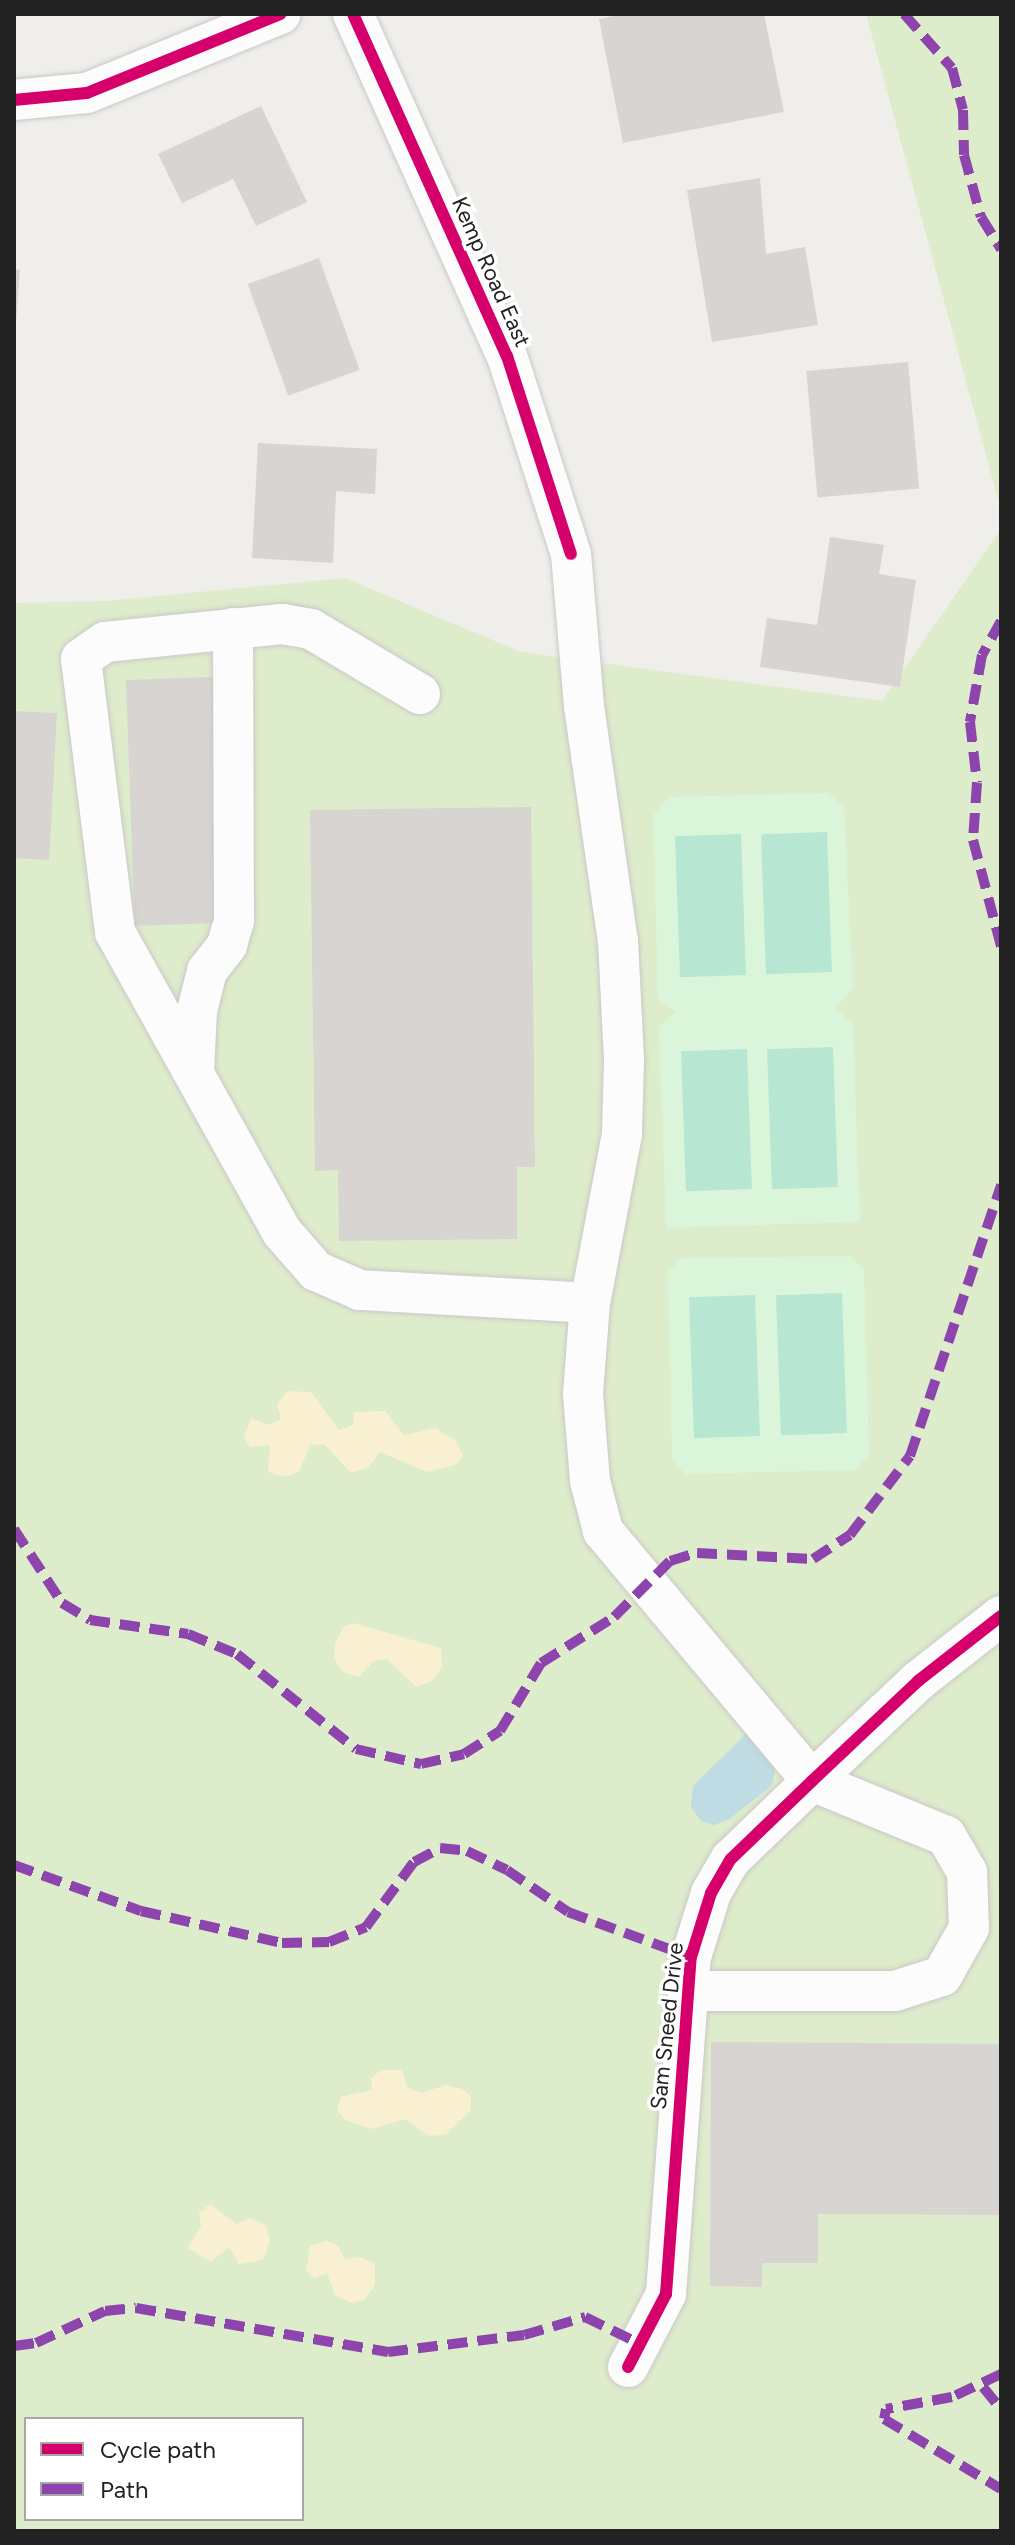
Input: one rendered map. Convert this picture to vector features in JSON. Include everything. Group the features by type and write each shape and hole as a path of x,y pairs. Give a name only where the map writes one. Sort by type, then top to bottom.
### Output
{"street":[{"path":"14,100 87,93 281,14"},
{"name":"Kemp Road East","path":"353,14 507,356 571,554 584,706 618,941 624,1061 622,1134 590,1303 583,1394 590,1481 603,1531 812,1781"},
{"path":"420,694 311,629 282,624 105,642 81,659 115,932 282,1232 316,1271 360,1290 590,1303"},
{"path":"194,1072 197,1011 207,971 227,945 234,921 233,628"},
{"name":"Sam Sneed Drive","path":"628,2367 666,2294 691,1957 711,1893 731,1859 812,1781 918,1681 1001,1616"},
{"path":"688,1991 895,1991 942,1976 969,1928 967,1872 946,1836 812,1781"}],"green space":[{"path":"866,14 1001,14 1001,510"},
{"path":"1001,529 1001,2531 14,2531 14,603 107,601 345,578 521,652 882,701"},
{"path":"827,793 844,806 853,988 836,1008 853,1024 860,1222 666,1228 659,1026 676,1012 658,999 653,816 668,797"},
{"path":"827,832 832,972 766,974 761,834"},
{"path":"741,834 746,975 680,977 675,836"},
{"path":"833,1047 838,1187 772,1189 767,1049"},
{"path":"747,1049 752,1189 686,1191 681,1051"},
{"path":"849,1256 864,1268 869,1455 854,1470 685,1474 672,1460 668,1272 682,1258"},
{"path":"842,1293 847,1433 781,1435 776,1295"},
{"path":"755,1295 760,1436 694,1438 689,1297"}],"sand":[{"path":"287,1391 311,1392 339,1430 353,1425 354,1412 385,1411 404,1435 436,1428 456,1441 463,1455 456,1465 427,1472 380,1452 369,1467 351,1473 324,1444 310,1445 299,1472 286,1477 268,1472 270,1445 250,1447 244,1437 251,1418 269,1425 281,1419 277,1405"},
{"path":"353,1623 441,1648 442,1667 432,1681 416,1687 387,1659 374,1661 359,1677 344,1673 334,1659 335,1644 343,1627"},
{"path":"381,2070 402,2070 407,2087 421,2093 446,2085 462,2089 471,2096 471,2110 446,2134 429,2136 405,2119 371,2129 345,2120 337,2110 341,2097 372,2090 371,2078"},
{"path":"210,2204 237,2224 250,2218 266,2225 270,2241 263,2260 239,2264 229,2247 211,2262 188,2248 201,2226 199,2213"},
{"path":"327,2241 339,2246 344,2259 360,2257 375,2264 375,2285 364,2300 352,2303 335,2295 327,2273 314,2279 306,2270 310,2246"}],"water":[{"path":"746,1734 775,1770 772,1785 730,1819 714,1825 701,1821 691,1807 693,1786"}],"building":[{"path":"624,14 764,14 784,112 623,143 599,19"},
{"path":"261,106 307,202 256,226 233,179 182,203 158,154"},
{"path":"760,178 766,254 805,247 818,325 712,342 687,190"},
{"path":"319,258 360,370 288,396 248,284"},
{"path":"14,269 20,270 16,322 14,322"},
{"path":"908,362 919,489 817,497 806,371"},
{"path":"258,443 377,449 375,494 336,491 333,563 252,558"},
{"path":"830,537 884,545 879,574 916,580 900,687 760,667 767,618 817,625"},
{"path":"214,677 223,923 135,926 126,680"},
{"path":"14,711 57,713 49,860 14,858"},
{"path":"531,807 535,1167 517,1167 517,1239 339,1241 338,1170 315,1171 310,810"},
{"path":"711,2042 1001,2044 1001,2215 818,2214 818,2263 762,2263 762,2287 710,2286"}],"marked path":[{"path":"904,14 952,68 963,110 964,155 981,217 1001,249"},
{"path":"1001,621 982,655 970,722 977,783 973,840 1001,946"},
{"path":"14,1529 62,1603 90,1620 188,1634 237,1654 356,1749 421,1764 464,1754 500,1731 541,1663 614,1617 670,1561 697,1553 813,1559 850,1535 910,1456 1001,1185"},
{"path":"14,1865 141,1911 282,1943 329,1942 366,1927 414,1862 440,1848 467,1851 507,1870 568,1912 691,1957"},
{"path":"14,2346 36,2343 105,2311 136,2308 388,2352 524,2335 585,2317 640,2344"},
{"path":"1001,2374 952,2397 886,2409 884,2419 1001,2489"},
{"path":"983,2387 1001,2409"}],"cycle path":[{"path":"14,100 87,93 281,14"},
{"path":"353,14 507,356 571,554"},
{"path":"628,2367 666,2294 691,1957 711,1893 731,1859 812,1781 918,1681 1001,1616"}]}
